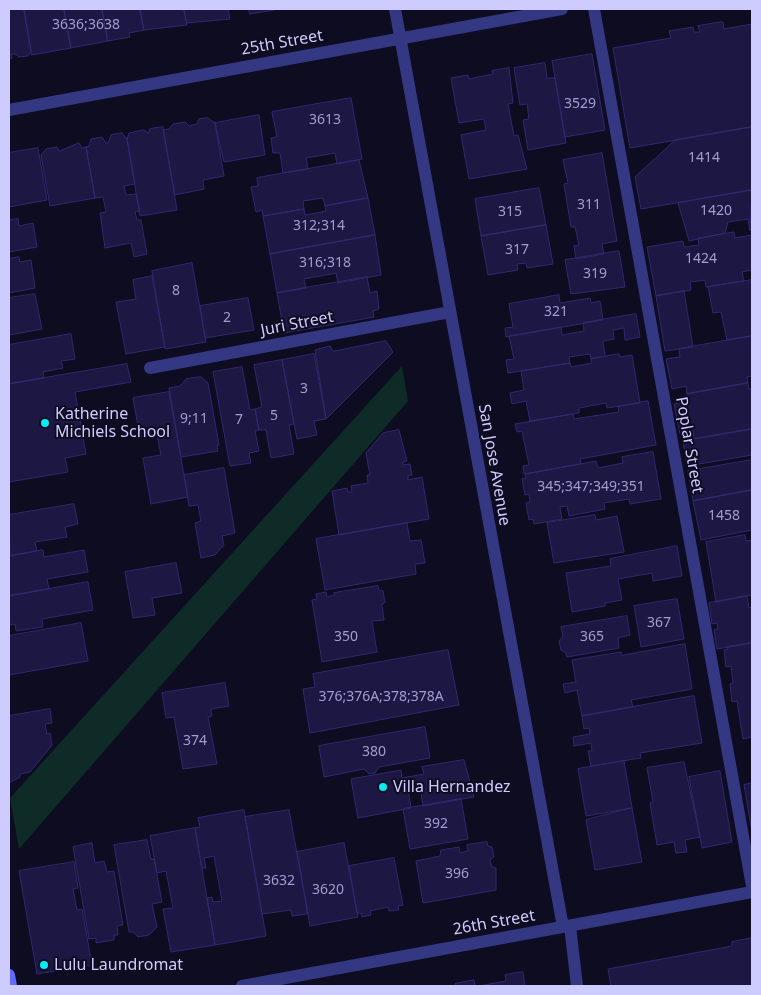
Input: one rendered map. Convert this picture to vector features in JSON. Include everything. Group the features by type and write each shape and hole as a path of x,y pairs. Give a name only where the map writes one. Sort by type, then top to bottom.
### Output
{"main road":[{"path":"9,975 11,986"}],"street":[{"name":"San Jose Avenue","path":"394,9 577,986"},
{"name":"25th Street","path":"9,110 562,9"},
{"name":"Poplar Street","path":"594,9 752,886"},
{"name":"Juri Street","path":"150,368 450,312"},
{"name":"26th Street","path":"242,986 752,892"}],"green space":[{"path":"402,366 408,401 19,849 10,798"}],"building":[{"path":"9,9 24,9 31,51 28,56 19,57 16,54 11,54 12,58 9,59"},
{"path":"24,9 64,9 71,48 32,55"},
{"path":"64,9 102,9 108,41 71,48"},
{"path":"102,9 140,9 144,30 129,33 130,37 108,41"},
{"path":"140,9 184,9 187,25 144,30"},
{"path":"184,9 228,9 230,19 187,23"},
{"path":"249,9 279,9 250,14"},
{"path":"723,22 724,29 752,24 752,127 630,148 613,48 671,38 669,31 693,27 694,32 700,32 698,26"},
{"path":"592,54 605,130 565,137 552,61"},
{"path":"545,63 547,78 555,78 566,143 528,150 523,120 529,119 527,104 520,105 514,68"},
{"path":"509,68 513,103 508,104 514,136 518,135 527,169 469,179 461,135 486,130 484,119 459,123 451,78 468,75 469,79 493,74 492,71"},
{"path":"351,98 362,159 337,164 335,153 306,158 308,169 283,173 280,153 273,153 271,138 277,137 272,112"},
{"path":"259,115 265,155 224,162 215,123"},
{"path":"208,118 215,123 224,176 203,180 204,189 175,195 163,130 169,129 173,124 185,122 189,126 197,124 199,119"},
{"path":"163,127 177,210 140,216 127,139 129,133 143,130 149,133 150,129"},
{"path":"752,127 752,190 641,209 635,177 675,140"},
{"path":"122,133 127,139 135,184 124,186 126,195 136,194 140,211 135,212 137,220 141,220 147,254 134,257 131,243 105,248 100,213 106,212 103,197 95,198 86,147 89,146 91,139 102,137 108,143 111,135"},
{"path":"79,143 82,148 86,147 95,198 50,206 41,155 46,149 57,147 59,151"},
{"path":"38,148 47,200 9,207 9,153"},
{"path":"602,153 617,241 602,244 604,254 576,259 574,246 579,245 575,227 571,227 564,184 568,183 563,160"},
{"path":"359,160 368,198 325,206 323,198 303,201 304,209 263,216 262,210 256,212 251,187 258,186 257,178"},
{"path":"539,188 546,225 481,236 475,199"},
{"path":"752,190 750,231 748,219 728,222 725,233 689,241 678,203"},
{"path":"368,198 375,235 270,254 263,216 304,209 305,215 326,211 325,206"},
{"path":"18,219 19,226 33,223 37,247 9,252 9,220"},
{"path":"546,225 553,264 527,268 526,263 517,264 518,270 488,275 481,236"},
{"path":"734,232 735,238 752,235 752,270 742,272 744,281 706,287 705,280 690,282 691,290 656,296 647,247 683,241 684,247 699,245 698,238"},
{"path":"375,235 381,275 338,283 336,273 304,279 306,288 277,293 270,254"},
{"path":"619,251 625,287 571,294 565,260"},
{"path":"19,257 20,262 31,260 35,288 9,293 9,259"},
{"path":"192,263 206,342 165,349 152,271"},
{"path":"152,276 165,347 126,354 116,302 136,299 133,280"},
{"path":"367,277 370,293 377,291 379,309 373,311 374,317 284,333 277,293"},
{"path":"752,280 752,336 727,340 721,312 713,313 708,287"},
{"path":"684,291 693,347 665,351 656,296"},
{"path":"35,294 42,329 9,335 9,298"},
{"path":"559,295 560,303 590,298 591,303 600,301 603,320 506,337 505,328 513,327 509,304"},
{"path":"248,298 254,330 205,338 200,306"},
{"path":"636,314 640,337 625,340 624,328 613,330 614,339 603,341 605,356 591,359 590,354 569,357 570,363 508,373 506,360 514,359 509,336 561,327 562,335 584,331 583,323"},
{"path":"71,334 75,359 61,361 63,368 43,372 44,378 9,384 9,345"},
{"path":"752,336 752,376 747,377 748,383 687,394 686,386 672,389 666,359 680,357 679,349"},
{"path":"386,341 393,352 326,419 315,350 330,346 333,351"},
{"path":"314,354 326,419 314,421 317,435 297,439 282,360"},
{"path":"619,354 620,357 632,355 640,403 607,408 606,403 579,408 579,413 530,421 526,401 512,404 510,393 524,390 521,371 570,363 571,367 592,363 591,359"},
{"path":"282,360 294,424 289,425 294,454 271,458 266,430 259,430 255,409 262,407 254,365"},
{"name":"Katherine Michiels School","path":"127,364 131,382 75,392 86,454 65,458 68,472 9,482 9,384"},
{"path":"242,367 250,410 255,409 259,430 255,431 259,451 249,453 251,463 230,466 213,372"},
{"path":"201,377 208,383 219,445 217,445 218,451 181,457 169,388 180,386 186,379"},
{"path":"748,383 749,389 752,389 752,429 694,439 693,431 680,434 674,404 688,401 687,394"},
{"path":"169,392 188,497 151,504 143,458 161,455 157,434 140,437 133,398"},
{"path":"648,401 656,445 580,459 581,464 524,474 523,466 529,465 522,431 517,432 515,424 573,414 574,419 619,412 618,407"},
{"path":"752,429 752,455 687,466 683,441"},
{"path":"399,430 407,461 403,462 403,465 410,464 412,475 408,476 408,480 422,477 429,519 339,535 332,491 347,488 348,492 352,492 351,486 368,483 367,475 370,475 366,453 383,433"},
{"path":"653,452 661,499 630,504 629,499 604,503 605,509 569,516 567,506 560,507 562,519 534,524 533,519 529,520 526,503 530,502 529,494 525,495 522,479 526,478 525,474 596,461 598,468 623,463 622,457"},
{"path":"752,460 752,490 693,501 688,471"},
{"path":"224,468 235,533 222,536 224,545 215,555 201,558 195,523 201,521 198,505 189,506 184,475"},
{"path":"752,490 752,530 701,540 693,501"},
{"path":"74,504 78,524 65,527 67,537 35,542 37,551 10,556 9,515"},
{"path":"595,515 596,520 617,516 624,552 554,563 547,523"},
{"path":"407,523 410,541 421,540 425,563 415,564 416,574 325,590 316,539"},
{"path":"745,535 746,541 752,540 752,595 716,602 706,542"},
{"path":"677,546 682,576 653,581 652,573 618,579 622,600 605,603 605,606 572,612 566,573 611,566 610,559"},
{"path":"43,550 44,557 84,550 88,572 47,579 49,589 9,596 9,556"},
{"path":"176,563 182,593 152,598 155,615 133,618 125,572"},
{"path":"88,582 93,610 42,619 43,627 16,631 15,624 9,625 9,596"},
{"path":"378,586 379,590 383,591 385,602 382,605 384,620 372,621 377,652 322,662 312,600 317,599 316,594 326,592 327,597 335,595 334,593"},
{"path":"747,596 749,608 752,607 752,643 717,649 714,630 718,629 717,623 712,624 709,603"},
{"path":"677,599 684,639 641,647 634,606"},
{"path":"627,616 630,635 618,638 619,648 567,657 566,653 561,650 559,641 563,636 561,627"},
{"path":"81,623 88,661 9,675 9,636"},
{"path":"752,643 752,737 743,739 737,701 732,702 730,684 733,683 731,666 726,667 724,650 728,649 727,647"},
{"path":"685,644 692,689 631,700 633,707 582,716 577,690 565,693 563,684 576,682 572,660 621,652 622,655"},
{"path":"448,650 459,705 310,733 303,689 315,687 313,674"},
{"path":"225,683 229,706 211,709 212,716 208,717 217,764 183,769 174,717 166,718 162,693"},
{"path":"694,696 702,743 640,753 641,758 591,766 588,751 592,751 591,743 574,746 573,737 590,734 589,728 584,729 582,716"},
{"path":"50,709 52,723 45,724 47,734 50,733 52,745 30,772 20,774 20,777 9,783 9,716"},
{"path":"425,727 430,758 379,767 375,773 369,774 364,769 324,777 319,746"},
{"name":"Villa Hernandez","path":"464,760 474,797 423,806 420,786 408,789 411,808 358,818 351,779 401,770 402,778 424,774 422,767"},
{"path":"624,761 632,808 586,816 578,769"},
{"path":"684,762 700,837 685,840 687,852 676,853 674,842 657,845 650,803 653,802 647,768"},
{"path":"720,771 732,842 702,848 689,777"},
{"path":"752,783 752,832 744,785"},
{"path":"461,799 468,839 410,849 403,809"},
{"path":"632,808 642,862 595,870 586,820"},
{"path":"244,810 266,936 215,945 207,898 212,897 213,902 222,901 214,856 204,858 206,868 202,868 195,828 200,827 198,818"},
{"path":"289,810 308,914 292,916 291,910 262,914 245,817"},
{"path":"195,828 215,945 171,952 163,909 173,908 166,871 157,873 150,836"},
{"path":"147,840 151,859 154,859 162,902 152,904 157,927 149,935 138,937 133,932 129,932 114,845"},
{"path":"487,842 488,846 492,847 494,857 490,860 492,867 496,868 496,890 423,903 416,861 440,856 441,850 459,847 460,853 468,851 467,845"},
{"path":"92,843 95,863 104,861 107,872 114,871 123,925 117,926 118,935 114,935 114,940 96,943 96,938 89,939 73,847"},
{"path":"344,843 358,917 310,926 297,852"},
{"path":"394,858 403,905 398,906 399,910 389,911 388,907 370,911 371,915 362,917 361,913 357,913 349,866"},
{"path":"74,862 78,888 73,889 77,910 82,909 92,965 37,974 19,871"},
{"path":"752,938 752,986 611,986 608,969 732,946 732,942"},
{"path":"523,972 525,986 479,986 506,981 505,975"},
{"path":"474,980 475,986 455,986 455,984"}],"place":[{"name":"Katherine Michiels School","path":"45,423"},
{"name":"Villa Hernandez","path":"383,787"},
{"name":"Lulu Laundromat","path":"44,965"}]}
